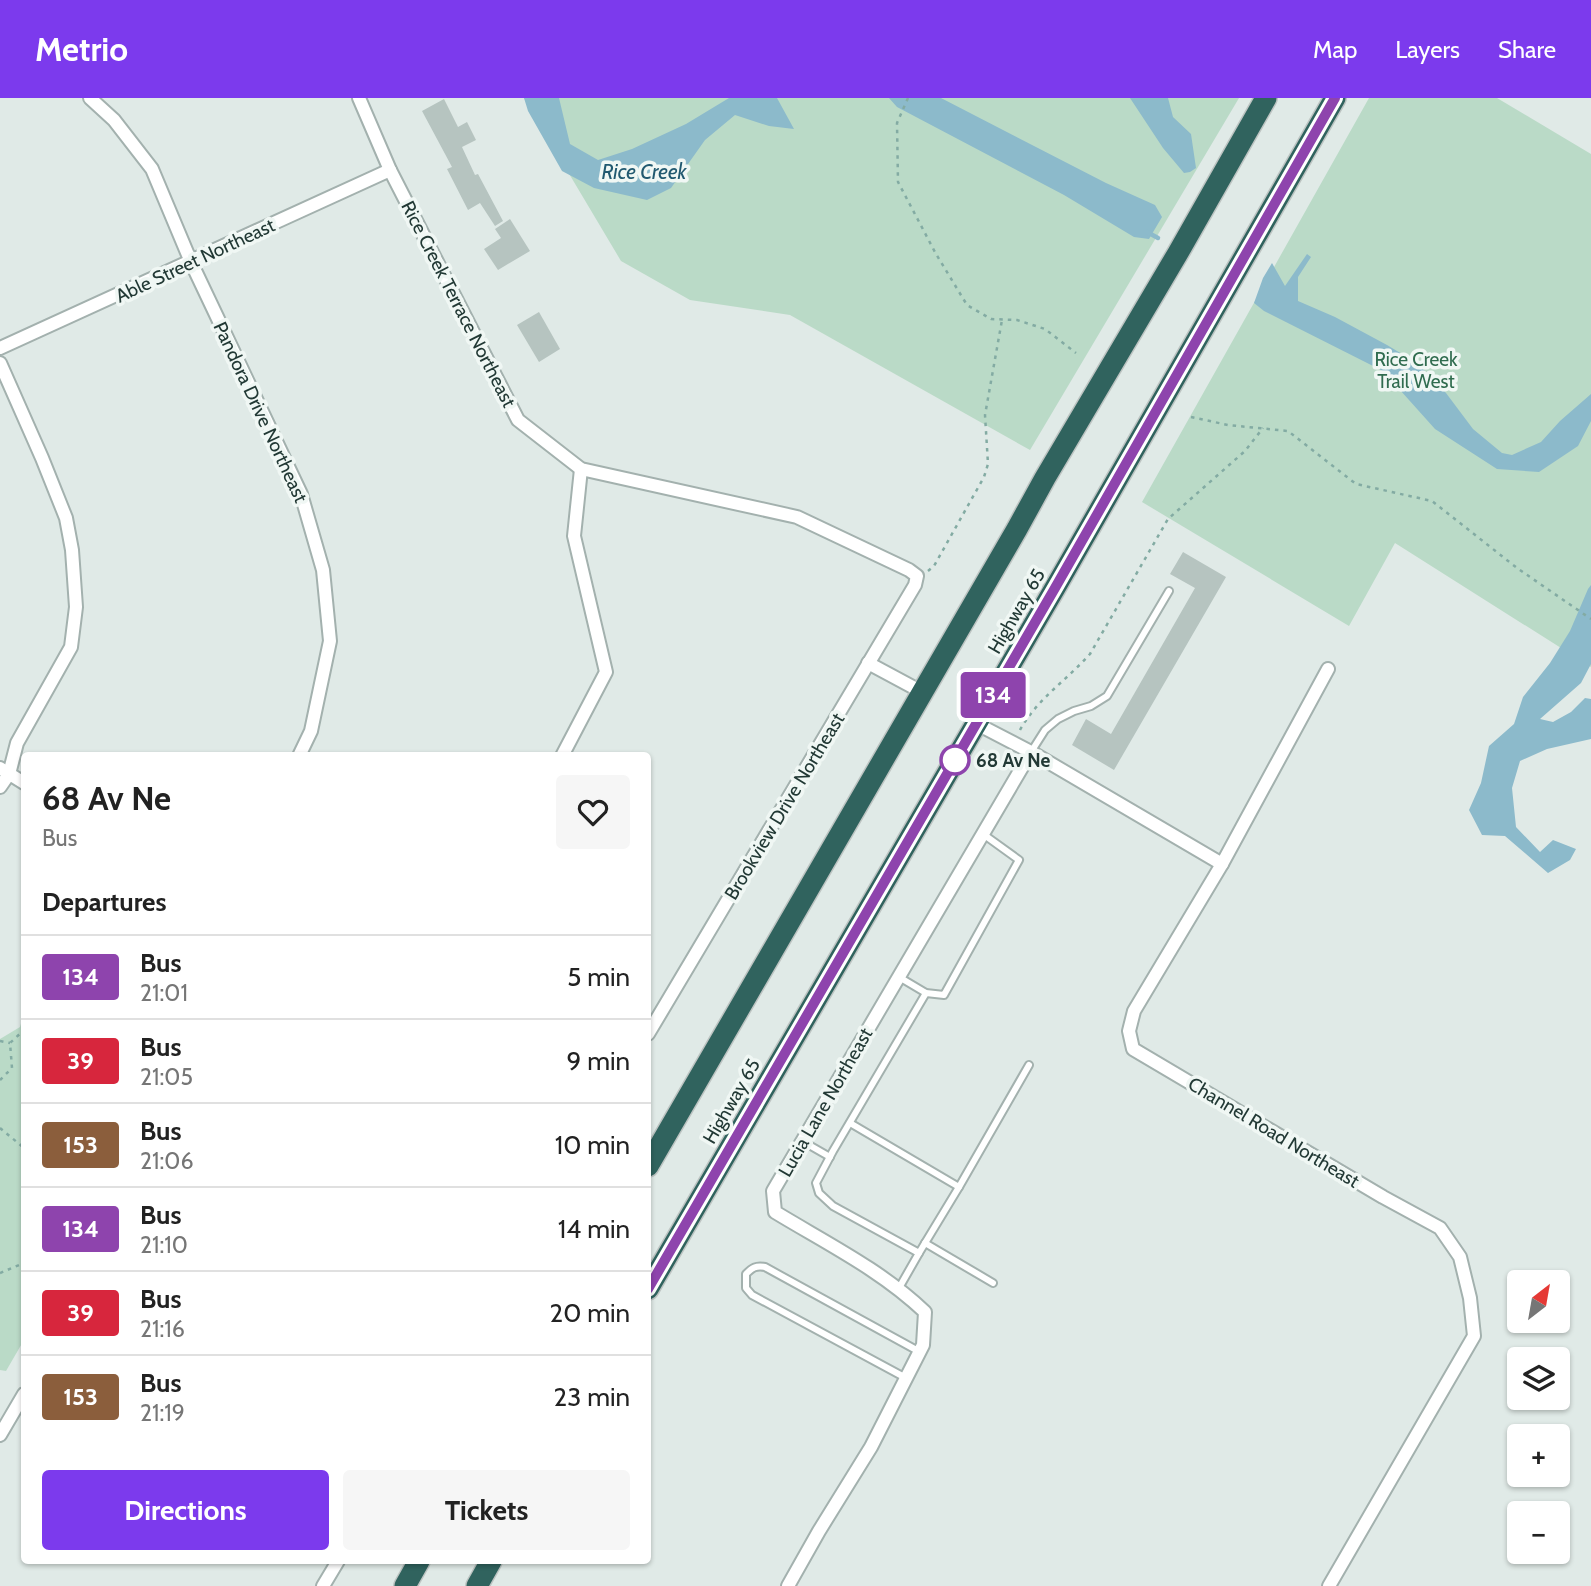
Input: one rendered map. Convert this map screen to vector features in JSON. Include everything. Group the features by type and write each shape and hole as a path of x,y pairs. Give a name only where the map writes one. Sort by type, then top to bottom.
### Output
{"highway":[{"name":"Highway 65","path":"651,1161 1266,98"},
{"name":"Highway 65","path":"651,1284 1069,565 1335,98"},
{"path":"405,1586 417,1564"},
{"path":"477,1586 489,1564"}],"street":[{"name":"Pandora Drive Northeast","path":"90,98 114,120 152,169 191,262 301,494 323,570 330,641 311,731 301,752"},
{"name":"Rice Creek Terrace Northeast","path":"359,98 390,170 519,421 581,469 797,517 909,570 916,576"},
{"name":"Able Street Northeast","path":"0,348 390,170"},
{"path":"0,363 66,518 72,550 76,607 71,647 17,743 4,771 0,788"},
{"path":"564,752 607,672 574,536 581,469"},
{"name":"Brookview Drive Northeast","path":"651,1029 915,585 916,576"},
{"path":"869,663 922,692"},
{"name":"Channel Road Northeast","path":"1328,669 1222,864 1133,1011 1129,1031 1133,1049 1440,1228 1460,1257 1470,1298 1474,1336 1329,1586"},
{"path":"976,724 1031,752 1222,864"},
{"name":"Lucia Lane Northeast","path":"788,1586 871,1447 920,1352 923,1345 925,1312 899,1288 881,1276 775,1213 773,1191 1031,752"},
{"path":"4,771 21,781"},
{"path":"0,1435 21,1399"},
{"path":"323,1586 336,1564"}],"lane":[{"path":"1031,752 1045,730 1059,719 1091,706 1107,696 1169,591"},
{"path":"899,977 926,993 944,995 1019,860 983,834"},
{"path":"919,1253 833,1206 819,1192 816,1184 926,993"},
{"path":"899,1288 1029,1065"},
{"path":"850,1123 959,1187"},
{"path":"802,1141 830,1157"},
{"path":"925,1243 993,1283"},
{"path":"906,1378 752,1294 746,1288 746,1274 752,1268 765,1267 920,1352"}],"path":[{"path":"908,98 898,123 898,182 967,305 991,319 1017,320 1045,329 1076,353"},
{"path":"916,576 934,566 979,487 988,464 985,415 1002,320"},
{"path":"1191,417 1228,425 1288,431 1356,484 1432,501 1517,568 1591,619"},
{"path":"1013,743 1024,723 1050,691 1076,670 1090,654 1168,519 1245,451 1264,428"},
{"path":"10,1043 21,1033"},
{"path":"0,1041 10,1043"},
{"path":"0,1080 12,1068 10,1043"},
{"path":"0,1128 21,1146"},
{"path":"0,1273 21,1265"}],"green space":[{"path":"524,98 1239,98 1030,450 790,315 690,300 621,261"},
{"name":"Rice Creek Trail West","path":"1369,98 1497,98 1591,154 1591,667 1395,543 1349,626 1142,502"},
{"path":"21,1024 21,1345 6,1371 0,1370 0,1039 20,1027"}],"water":[{"name":"Rice Creek","path":"524,98 559,98 570,144 598,160 632,149 686,124 729,98 777,98 794,129 769,126 735,115 705,140 671,188 647,200 594,188 562,171 528,111"},
{"path":"889,98 941,98 1106,183 1155,205 1162,217 1149,239 1134,237 1064,195 897,107"},
{"path":"1130,98 1168,98 1173,117 1191,134 1196,168 1184,173 1163,148"},
{"path":"1307,254 1311,257 1298,277 1298,301 1335,317 1417,363 1446,393 1473,429 1502,453 1512,455 1541,442 1591,394 1591,421 1578,446 1539,472 1497,469 1435,429 1383,371 1264,311 1254,303 1272,263 1285,286"},
{"path":"1591,585 1591,664 1581,683 1540,719 1553,722 1571,712 1585,698 1591,699 1591,739 1547,749 1520,761 1512,788 1516,827 1540,852 1553,840 1576,849 1570,860 1548,873 1505,836 1482,835 1469,810 1481,783 1489,746 1514,724 1523,697 1550,663 1570,631"}],"building":[{"path":"444,99 458,127 467,122 476,140 462,147 475,175 478,174 503,221 495,226 480,203 468,210 447,169 452,167 422,111"},
{"path":"510,219 530,251 498,270 484,249 501,238 495,229"},
{"path":"539,312 560,349 539,362 517,325"},
{"path":"1183,552 1226,577 1114,770 1072,745 1086,719 1111,734 1195,588 1170,574"}],"waterway":[{"name":"Rice Creek","path":"1147,232 1158,238"}],"bus line":[{"name":"134","path":"651,1284 1055,588 1335,98"}],"place":[{"name":"68 Av Ne","path":"955,760"}]}
